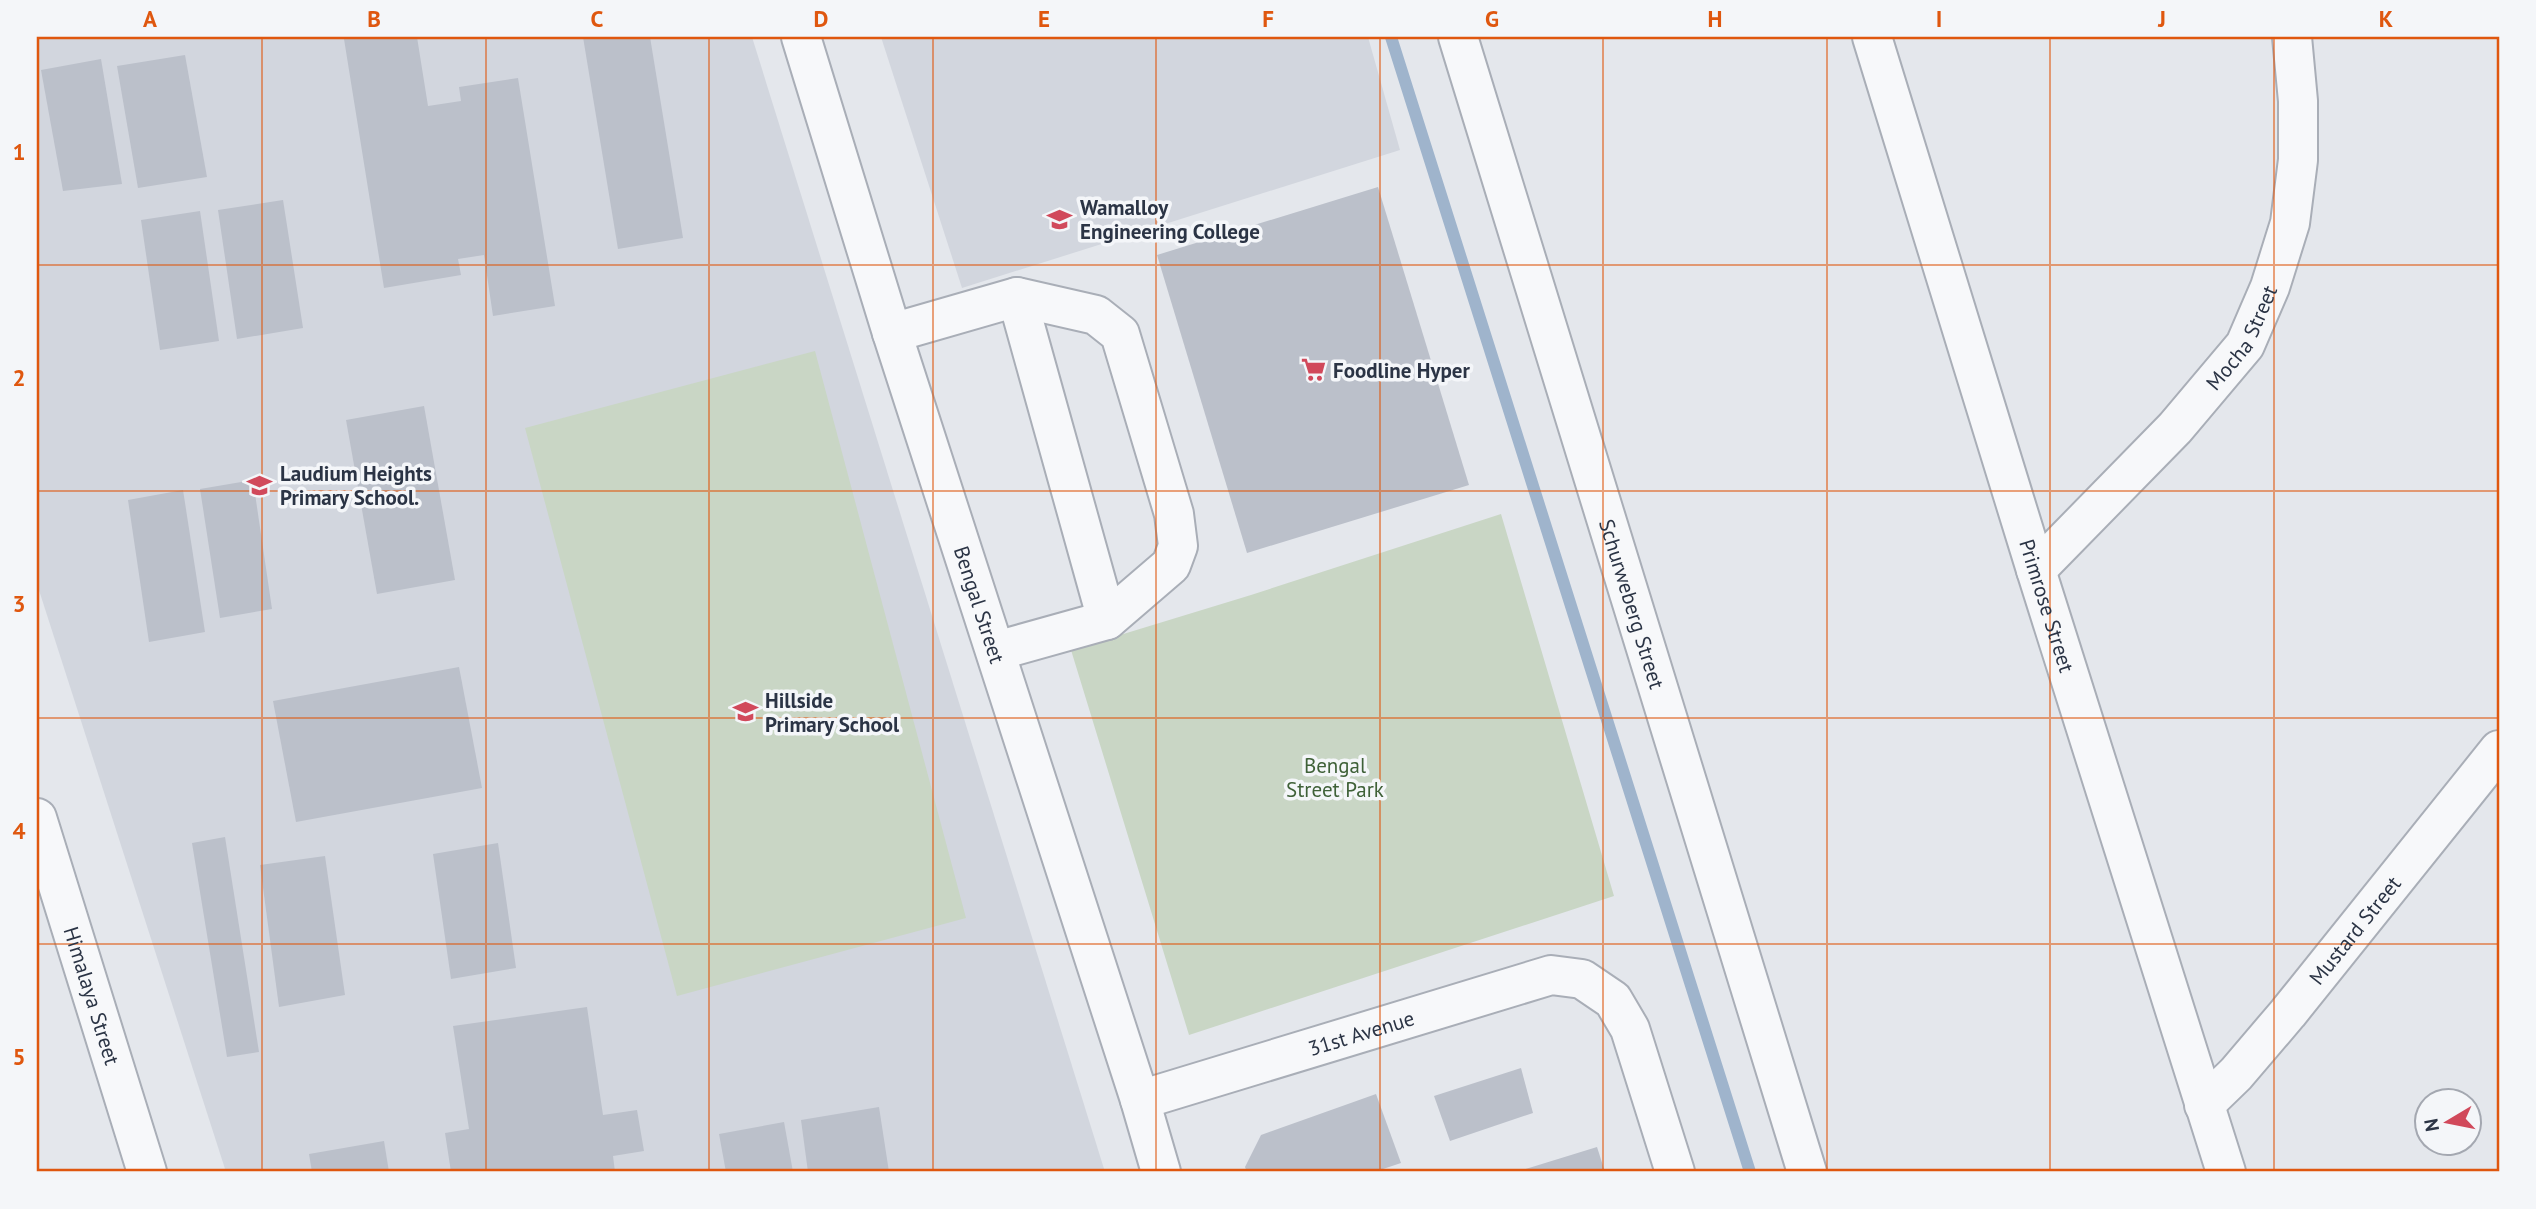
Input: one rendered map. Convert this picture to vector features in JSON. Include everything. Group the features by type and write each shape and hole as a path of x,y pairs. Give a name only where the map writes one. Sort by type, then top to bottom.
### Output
{"street":[{"name":"Bengal Street","path":"801,37 892,332 1161,1172"},
{"name":"Schurweberg Street","path":"1458,37 1807,1172"},
{"name":"Primrose Street","path":"1872,37 2036,570 2226,1172"},
{"name":"Mocha Street","path":"2036,570 2175,428 2245,345 2270,287 2290,223 2298,160 2298,101 2292,37"},
{"path":"892,332 1017,296 1096,316 1120,334 1174,514 1178,546 1171,565 1107,620 996,651"},
{"path":"1017,296 1107,620"},
{"name":"Mustard Street","path":"2204,1105 2236,1074 2288,1013 2499,750"},
{"name":"Himalaya Street","path":"37,818 147,1172"},
{"name":"31st Avenue","path":"1140,1100 1551,975 1582,979 1613,1000 1630,1029 1675,1172"}],"shaded area":[{"path":"37,37 752,37 1105,1172 226,1172 37,584"},
{"name":"Wamalloy Engineering College","path":"881,37 1368,37 1400,150 962,288"}],"green space":[{"path":"815,351 966,918 677,996 525,428"},
{"name":"Bengal Street Park","path":"1501,514 1614,896 1189,1035 1071,650"}],"building":[{"path":"417,37 428,106 461,101 459,87 518,78 555,306 493,316 484,255 458,259 461,275 384,288 344,39"},
{"path":"583,37 650,37 683,238 618,249"},
{"path":"185,55 207,177 138,188 117,66"},
{"path":"101,59 122,184 63,191 41,70"},
{"name":"Foodline Hyper","path":"1378,187 1469,485 1247,553 1157,255"},
{"path":"283,200 303,328 237,339 218,210"},
{"path":"200,211 219,341 160,350 141,220"},
{"path":"424,406 455,580 377,594 346,420"},
{"path":"253,480 272,609 220,618 200,489"},
{"path":"183,490 205,632 149,642 128,500"},
{"path":"459,667 482,788 296,822 273,701"},
{"path":"225,837 259,1052 227,1057 192,843"},
{"path":"498,843 516,968 451,979 433,854"},
{"path":"325,856 345,995 279,1007 260,865"},
{"path":"587,1007 603,1115 637,1110 644,1151 613,1156 615,1172 451,1172 445,1133 469,1129 453,1026"},
{"path":"1521,1068 1533,1113 1450,1141 1434,1096"},
{"path":"1376,1094 1401,1163 1374,1172 1247,1172 1245,1167 1261,1135"},
{"path":"879,1107 889,1172 808,1172 801,1120"},
{"path":"784,1122 793,1172 726,1172 719,1134"},
{"path":"384,1141 389,1172 312,1172 309,1154"},
{"path":"1597,1147 1605,1172 1516,1172"}],"waterway":[{"path":"1391,37 1750,1172"}],"place":[{"name":"Wamalloy Engineering College","path":"1060,219"},
{"name":"Foodline Hyper","path":"1313,370"},
{"name":"Laudium Heights Primary School.","path":"260,485"},
{"name":"Hillside Primary School","path":"745,712"}]}
